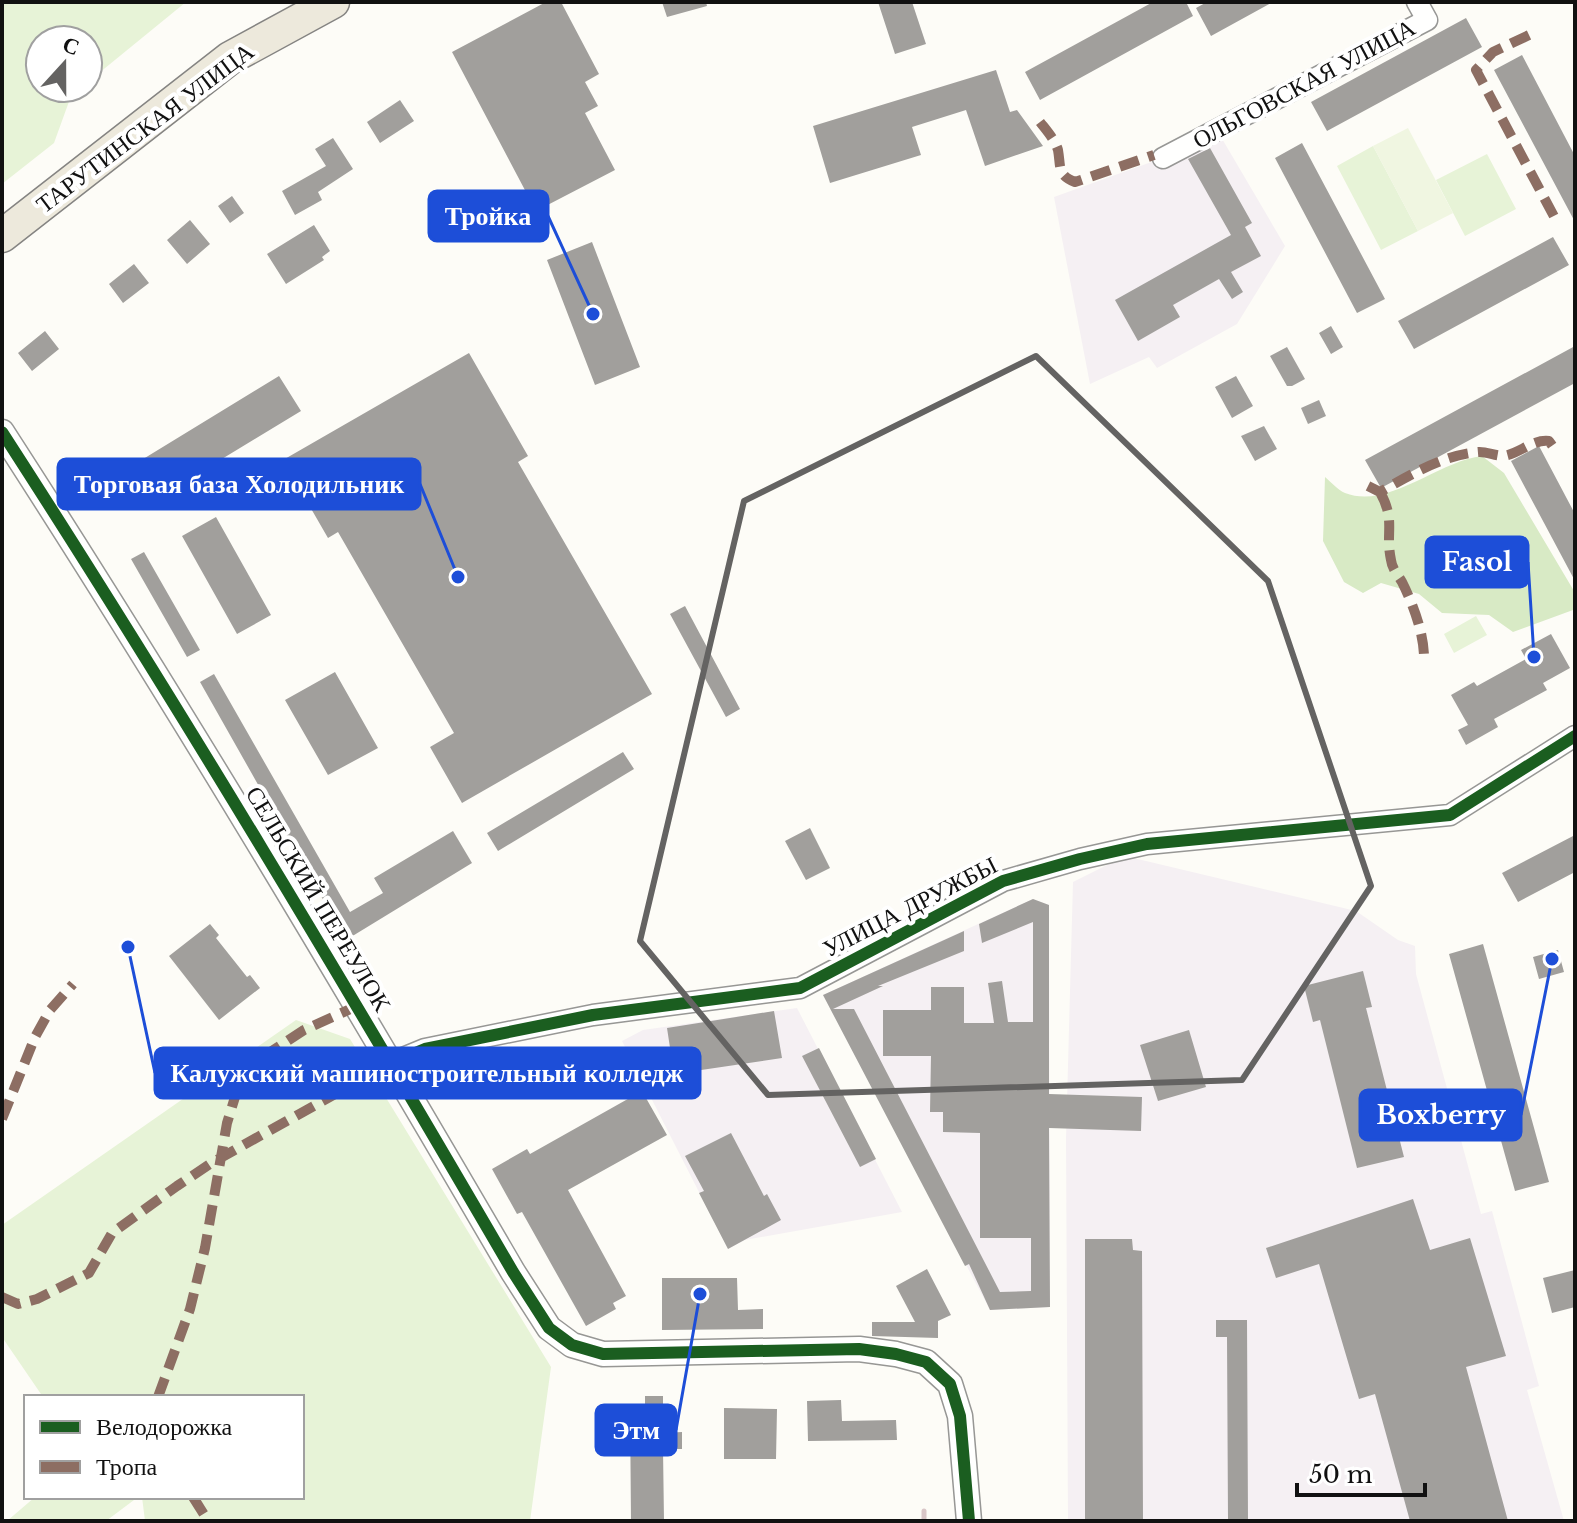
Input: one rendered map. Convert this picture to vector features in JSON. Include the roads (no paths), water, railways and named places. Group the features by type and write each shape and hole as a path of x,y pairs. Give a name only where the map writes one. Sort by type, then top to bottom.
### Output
{"main road":[{"name":"ТАРУТИНСКАЯ УЛИЦА","path":"2,236 230,58 333,2"}],"street":[{"name":"ОЛЬГОВСКАЯ УЛИЦА","path":"1163,158 1427,20 1417,2"},
{"name":"СЕЛЬСКИЙ ПЕРЕУЛОК","path":"2,432 92,570 257,836 549,1328 572,1345 603,1354 859,1349 926,1362 950,1384 960,1416 969,1521"},
{"name":"УЛИЦА ДРУЖБЫ","path":"391,1063 425,1049 593,1015 800,988 1003,881 1080,859 1147,844 1450,815 1575,736"}],"railway":[{"path":"924,1511 924,1521"}],"place":[{"name":"Тройка","path":"593,314"},
{"name":"Торговая база Холодильник","path":"458,577"},
{"name":"Fasol","path":"1534,657"},
{"name":"Калужский машиностроительный колледж","path":"128,947"},
{"name":"Boxberry","path":"1552,959"},
{"name":"Этм","path":"700,1294"}]}
